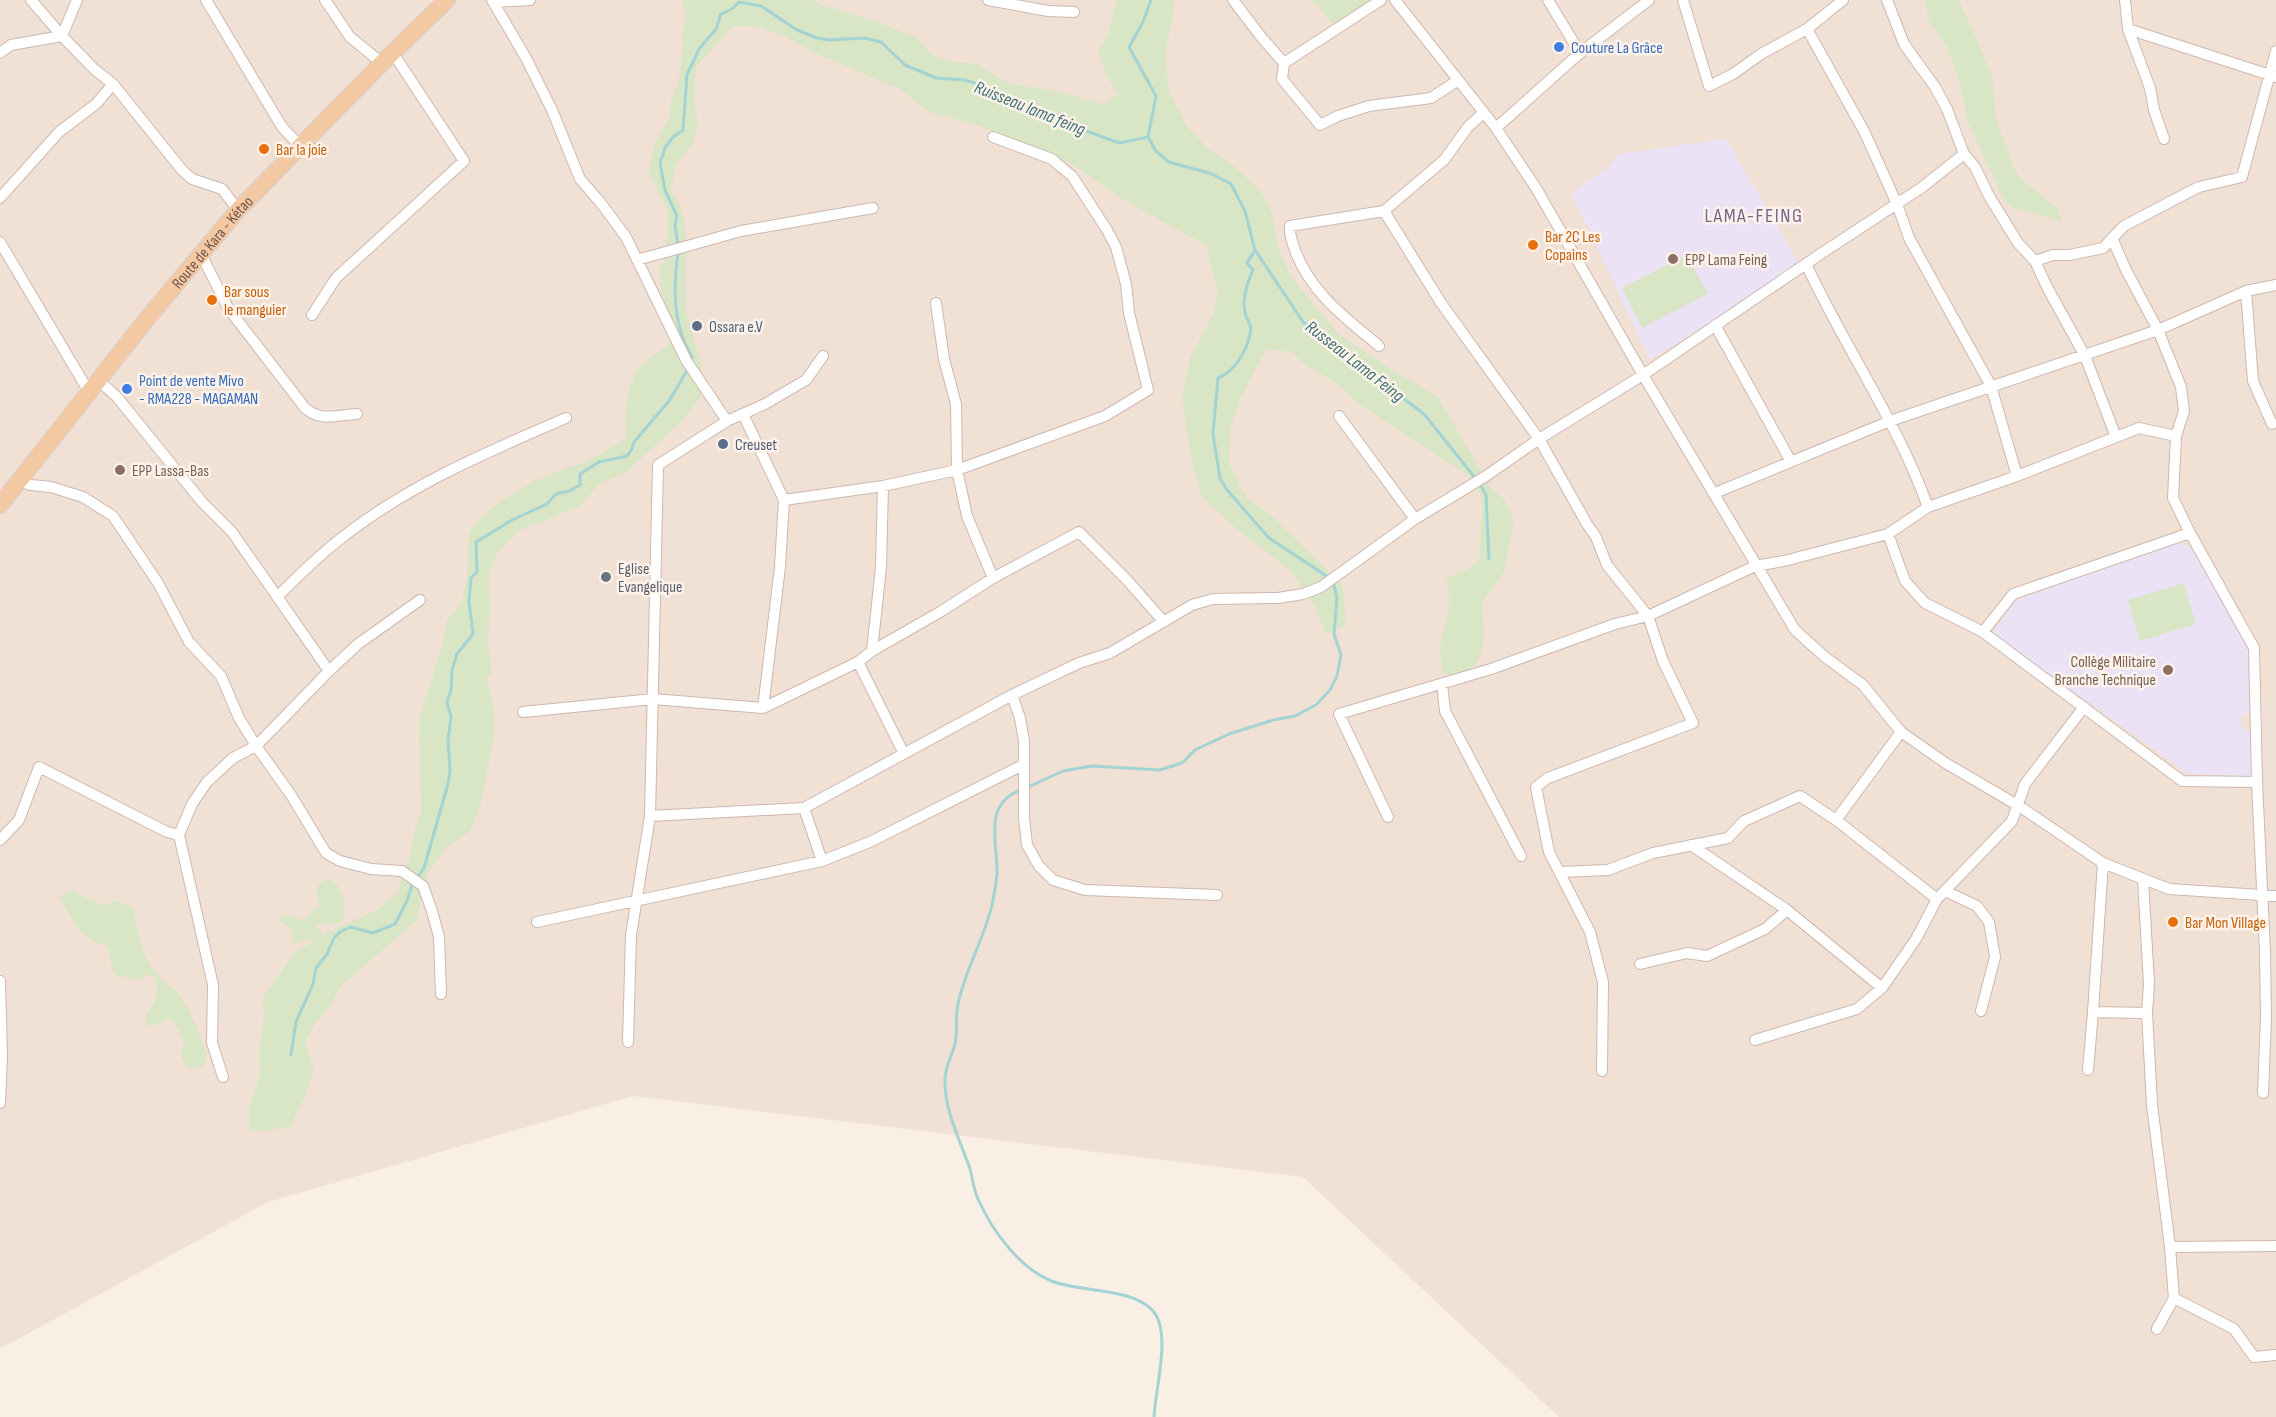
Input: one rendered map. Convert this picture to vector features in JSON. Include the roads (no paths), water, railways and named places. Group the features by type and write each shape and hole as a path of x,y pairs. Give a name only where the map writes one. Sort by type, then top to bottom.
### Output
{"main road":[{"name":"Route de Kara - Kétao","path":"0,505 238,210 447,0"}],"street":[{"path":"31,0 62,36 113,84 182,170 192,179 222,189 238,210"},
{"path":"62,36 77,0"},
{"path":"206,0 282,127 302,147"},
{"path":"312,315 336,278 464,161 387,58 350,37 326,0"},
{"path":"530,0 493,1 526,58 552,110 578,176 620,228 689,364 727,421"},
{"path":"988,0 1048,11 1074,12"},
{"path":"1233,0 1284,63 1282,79 1320,125 1338,116 1369,106 1431,99 1457,81"},
{"path":"1284,63 1381,0"},
{"path":"1395,0 1496,128 1536,188 1643,375 1795,630 1825,657 1863,685 1901,732 1947,764 2019,806 2103,863 2169,889 2276,896"},
{"path":"1548,0 1580,53"},
{"path":"1496,128 1580,53 1649,0"},
{"path":"1683,0 1709,86 1807,29 1843,0"},
{"path":"1887,0 1904,44 1935,87 1947,109 1964,154 1976,167 1989,195 2018,243 2035,261 2085,356 2116,437"},
{"path":"2125,0 2128,29 2150,88 2154,111 2164,140"},
{"path":"1807,29 1864,131 1897,204 1909,238 1991,387 2017,476"},
{"path":"2128,29 2273,76"},
{"path":"0,53 12,45 62,36"},
{"path":"2035,261 2053,255 2070,255 2103,248 2124,226 2187,193 2199,187 2242,177 2273,76 2276,51"},
{"path":"0,198 59,132 96,104 113,84"},
{"path":"1379,346 1316,290 1304,272 1290,235 1290,226 1384,211 1444,160 1468,127 1483,113"},
{"path":"784,500 883,486 957,470 1105,416 1148,390 1129,313 1126,284 1116,247 1107,230 1072,176 1052,159 1005,144 993,137"},
{"path":"650,816 804,808 903,752 1012,695 1079,663 1110,653 1192,605 1213,599 1278,598 1303,594 1321,587 1415,519 1643,375 1897,204 1964,154"},
{"path":"637,260 741,231 873,208"},
{"path":"1384,211 1441,303 1539,439 1596,537 1607,565 1648,616 1663,661 1694,723 1548,778 1536,787 1549,852 1590,932 1603,982 1602,1071"},
{"path":"2112,238 2158,330 2181,387 2184,411 2176,436 2173,498 2254,648 2257,782 2271,1017 2264,1093"},
{"path":"0,242 94,386 117,397 202,502 232,532 329,671"},
{"path":"201,254 228,308 305,408 314,416 325,418 357,414"},
{"path":"1806,264 1830,313 1890,421 1928,507"},
{"path":"1715,493 1790,460 1890,421 2158,330 2246,291 2276,285"},
{"path":"2246,291 2253,381 2272,424"},
{"path":"936,303 944,359 956,404 957,470 967,516 993,578"},
{"path":"1715,325 1790,460"},
{"path":"628,1042 631,934 650,816 658,465 727,421 765,404 806,380 823,356"},
{"path":"743,414 784,500 780,567 763,708"},
{"path":"1339,416 1415,519"},
{"path":"278,596 339,539 421,485 566,418"},
{"path":"1388,817 1339,714 1491,669 1615,624 1648,616 1755,566 1784,561 1888,534 1928,507 2017,476 2139,428 2176,436"},
{"path":"19,481 51,487 83,497 113,516 158,583 189,642 221,676 239,718 326,853 340,861 371,869 402,871 423,886 439,937 441,994"},
{"path":"872,651 881,567 883,486"},
{"path":"523,712 653,699 763,708 858,662 872,651 993,578 1079,532 1127,580 1164,622"},
{"path":"1983,632 2013,594 2190,533"},
{"path":"1888,534 1905,580 1925,603 1983,632 2182,781 2257,782"},
{"path":"223,1077 212,1043 213,985 179,835 192,804 207,782 233,758 256,746 358,644 420,600"},
{"path":"858,662 903,752"},
{"path":"1442,684 1445,711 1521,856"},
{"path":"1012,695 1020,718 1024,741 1024,818 1027,845 1039,866 1053,880 1085,890 1217,895"},
{"path":"1755,1040 1857,1009 1882,988 1916,939 1941,895 2012,820 2019,806 2025,784 2084,706"},
{"path":"1836,820 1901,732"},
{"path":"537,922 822,861 872,841 1023,765"},
{"path":"0,840 19,820 39,767 167,832 179,835"},
{"path":"1560,872 1608,870 1653,853 1728,838 1744,821 1800,796 1941,895 1977,906 1989,922 1995,957 1981,1011"},
{"path":"804,808 822,861"},
{"path":"1691,845 1787,910 1882,988"},
{"path":"2088,1070 2103,863"},
{"path":"2143,879 2149,984 2147,1013 2152,1105 2170,1247 2174,1298 2157,1329"},
{"path":"1640,964 1687,953 1707,956 1765,929 1787,910"},
{"path":"0,981 2,1057 0,1103"},
{"path":"2093,1012 2147,1013"},
{"path":"2170,1247 2276,1246"},
{"path":"2174,1298 2234,1329 2254,1357 2276,1354"}],"waterway":[{"name":"Russeau Lama Feing","path":"1151,0 1143,22 1129,47 1156,96 1148,137 1156,151 1169,162 1212,174 1231,184 1245,211 1255,250 1303,322 1424,414 1476,479"},
{"name":"Ruisseau lama feing","path":"678,246 675,225 677,216 665,190 660,163 665,148 673,137 683,130 687,75 699,49 716,29 721,14 732,9 739,2 761,6 797,30 817,38 829,40 864,38 881,42 905,65 936,78 965,80 980,85 989,95 1119,143 1148,137"},
{"path":"1255,250 1247,263 1253,270 1244,298 1246,316 1251,329 1248,341 1243,354 1234,366 1218,378 1213,434 1220,478 1227,490 1269,538 1328,577"},
{"name":"Ruisseau lama feing","path":"678,253 675,279 676,306 681,333 692,357 690,362"},
{"name":"Ruisseau lama feing","path":"291,1055 296,1022 313,984 316,968 327,954 334,938 350,927 373,933 395,924 407,901 412,885 424,868 450,771 448,740 451,717 447,702 451,690 452,670 457,654 473,634 469,602 471,578 477,572 476,542 512,520 547,504 556,494 580,485 580,474 599,462 627,456 634,442 669,401 688,369"},
{"name":"Russeau Lama Feing","path":"1480,484 1486,495 1489,559"},
{"path":"1026,788 1063,771 1092,766 1160,770 1182,763 1195,750 1229,734 1273,720 1295,716 1316,705 1330,690 1337,676 1341,655 1334,634 1337,598 1333,581"},
{"path":"1020,790 1008,797 996,815 997,874 992,905 958,1004 956,1039 945,1075 947,1101 977,1197 992,1225 1009,1249 1030,1269 1054,1282 1121,1294 1133,1298 1153,1311 1159,1321 1162,1347 1154,1417"}],"place":[{"name":"Couture La Grâce","path":"1559,47"},
{"name":"Bar la joie","path":"264,149"},
{"name":"Bar 2C Les Copains","path":"1533,245"},
{"name":"EPP Lama Feing","path":"1673,259"},
{"name":"Bar sous le manguier","path":"212,300"},
{"name":"Ossara e.V","path":"697,326"},
{"name":"Point de vente Mivo - RMA228 - MAGAMAN","path":"127,389"},
{"name":"Creuset","path":"723,444"},
{"name":"EPP Lassa-Bas","path":"120,470"},
{"name":"Eglise Evangelique","path":"606,577"},
{"name":"Collège Militaire Branche Technique","path":"2168,670"},
{"name":"Bar Mon Village","path":"2173,922"}],"district":[{"name":"LAMA-FEING","path":"1754,215"}]}
